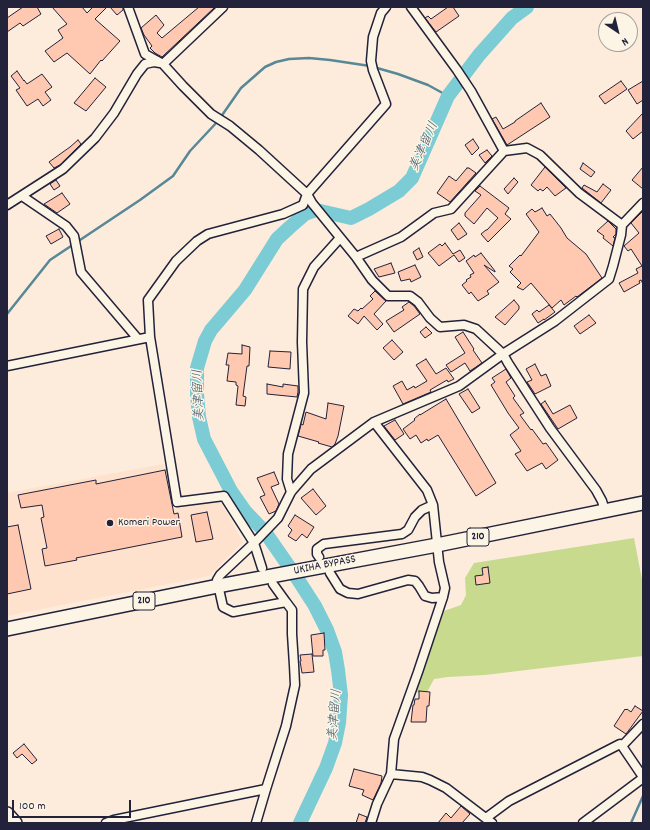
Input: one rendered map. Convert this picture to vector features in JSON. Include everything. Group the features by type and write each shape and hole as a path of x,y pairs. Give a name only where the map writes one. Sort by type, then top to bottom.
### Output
{"main road":[{"name":"UKIHA BYPASS","path":"7,629 218,586 277,579 316,562 437,545 643,504"},
{"path":"7,814 15,823"}],"street":[{"path":"128,7 145,54 163,64 212,114 230,126 259,150 307,194 312,203 356,257 372,280 388,296 410,296 418,302 430,318 440,327 464,325 476,328 503,354 550,428 596,490 605,511"},
{"path":"163,64 224,7"},
{"path":"262,568 254,543 224,496 177,502 150,337 148,300 176,261 197,241 208,234 283,214 303,205 307,194 386,104 372,67 373,37 381,13 386,7"},
{"path":"411,7 471,91 504,152"},
{"path":"7,205 63,169 95,138 114,113 137,74 145,64 154,62 163,64"},
{"path":"356,257 401,237 434,213 451,209 504,152 527,148 540,155 579,193 622,225"},
{"path":"22,196 66,226 74,236 81,272 138,339"},
{"path":"286,602 233,612 223,607 217,580 220,575 278,518 291,492 311,469 374,422 459,386 503,354 555,321 609,279 620,241 622,225 643,203"},
{"path":"291,492 287,479 288,454 304,393 302,342 303,289 314,267 340,238"},
{"path":"7,366 150,337"},
{"path":"371,823 376,804 391,774 394,738 443,597 444,588 439,562 433,505 427,490 374,422"},
{"path":"316,562 317,549 324,544 402,534 408,530 415,517 422,510 433,505"},
{"path":"330,573 340,589 348,594 358,594 408,580 415,581 425,596 432,598 443,597"},
{"path":"256,823 286,726 295,685 292,610 286,602 277,579"},
{"path":"622,746 643,724"},
{"path":"391,774 430,780 446,788 489,821 509,801 620,744 643,777 583,823"},
{"path":"106,823 114,820 266,790"}],"shaded area":[{"path":"163,464 174,509 219,499 243,542 209,576 7,616 7,493"}],"green space":[{"path":"634,538 643,585 643,656 485,675 434,679 426,694 415,692 444,611 461,605 466,595 465,578 474,563"}],"building":[{"path":"23,7 37,7 41,14 23,26 20,23 7,32 7,18"},
{"path":"52,7 82,7 87,13 93,7 107,7 95,19 120,41 102,61 101,60 90,74 67,53 54,62 45,51 63,38 58,30 67,24"},
{"path":"110,7 123,7 123,10 117,15"},
{"path":"199,7 215,7 162,57 150,48 152,46 141,28 156,15 164,25 157,33 162,38"},
{"path":"448,7 453,7 459,16 436,32 425,18 428,16 431,19"},
{"path":"17,71 27,84 42,74 52,87 45,92 51,100 43,106 38,99 27,106 16,90 20,88 11,76"},
{"path":"95,78 106,87 86,111 74,103"},
{"path":"621,81 627,89 605,104 599,96"},
{"path":"643,81 643,100 637,104 628,90"},
{"path":"541,103 550,117 507,145 492,119 496,117 503,129"},
{"path":"643,113 643,131 633,139 626,131"},
{"path":"473,139 479,148 472,155 465,145"},
{"path":"78,140 81,144 60,165 54,168 49,162"},
{"path":"487,150 492,156 485,163 479,155"},
{"path":"583,163 595,172 591,177 580,169"},
{"path":"545,167 566,188 555,196 547,187 543,191 540,189 538,191 531,185"},
{"path":"643,167 643,189 632,180"},
{"path":"467,168 476,173 450,202 437,193 449,176 456,181"},
{"path":"514,178 518,182 508,194 504,189"},
{"path":"56,180 60,186 54,190 50,184"},
{"path":"603,184 611,190 601,203 582,188 584,185 597,192"},
{"path":"480,186 509,208 505,214 511,219 488,242 481,234 498,218 487,208 474,224 465,216 465,213 481,195 475,191"},
{"path":"62,193 70,204 57,213 44,204"},
{"path":"542,208 547,216 550,214 567,238 586,254 602,278 564,305 561,300 552,308 531,283 523,290 517,287 521,283 510,272 513,269 509,266 520,255 521,256 539,232 526,214 532,209 535,212"},
{"path":"643,211 643,284 641,280 639,281 640,283 624,292 619,283 638,273 636,269 642,266 631,249 628,251 624,246 639,233 631,223"},
{"path":"608,221 616,229 616,234 613,237 615,238 613,246 597,231"},
{"path":"459,223 467,234 458,240 451,230"},
{"path":"59,229 63,237 51,244 46,236"},
{"path":"445,243 453,254 460,250 465,258 459,262 454,255 439,266 428,253 440,244 442,246"},
{"path":"419,248 423,257 417,260 413,252"},
{"path":"481,253 495,272 484,265 499,282 487,291 489,294 478,301 471,292 469,294 462,285 471,277 470,275 474,273 466,261 474,255 475,257"},
{"path":"391,263 395,273 379,277 374,269"},
{"path":"415,265 421,277 411,282 410,279 401,281 398,272"},
{"path":"375,291 386,301 374,314 383,324 377,330 364,316 358,324 348,316 354,309 358,311 361,308 362,309 373,299 370,296"},
{"path":"514,300 519,306 519,309 505,325 495,317"},
{"path":"409,302 420,314 394,332 386,321 404,310 402,307"},
{"path":"549,305 555,312 538,323 532,314 537,310 539,312"},
{"path":"589,315 596,323 580,334 574,326"},
{"path":"426,327 432,333 425,338 420,332"},
{"path":"463,332 482,363 470,371 465,363 451,372 446,365 465,353 455,337"},
{"path":"392,340 403,352 394,360 383,348"},
{"path":"242,345 250,347 249,366 247,366 243,396 246,397 245,406 236,405 238,386 236,385 236,382 227,381 229,365 226,365 228,353 242,354"},
{"path":"270,351 291,352 290,369 268,367"},
{"path":"426,359 436,374 446,368 454,379 448,382 447,380 430,390 431,392 403,404 393,386 402,381 407,390 414,386 415,388 427,381 416,365"},
{"path":"535,364 541,376 546,374 551,386 535,394 527,382 532,380 526,369"},
{"path":"506,369 511,378 506,382 515,396 513,398 524,413 520,415 543,444 546,443 558,460 546,469 542,463 527,471 515,454 521,451 510,435 519,428 491,385 495,382 492,378"},
{"path":"267,384 283,387 283,384 298,386 297,397 267,394"},
{"path":"468,389 480,408 472,413 459,394"},
{"path":"446,399 496,483 476,496 438,435 421,443 416,435 410,439 403,429 420,414"},
{"path":"545,401 553,414 570,405 577,418 558,429 541,404"},
{"path":"328,403 344,406 335,444 332,447 298,436 301,424 303,425 306,412 326,419"},
{"path":"395,420 404,434 395,440 384,426"},
{"path":"165,470 174,514 178,513 182,537 76,558 77,560 45,566 42,549 47,548 41,518 44,517 42,505 21,508 18,495 96,480 96,484"},
{"path":"274,472 279,484 271,487 279,504 276,511 269,514 260,497 265,495 257,478"},
{"path":"313,489 326,506 316,515 301,498"},
{"path":"207,512 213,539 196,542 191,515"},
{"path":"295,515 314,527 307,538 302,534 296,541 288,536 292,530 288,526"},
{"path":"18,525 31,589 7,594 7,527"},
{"path":"488,567 490,583 476,585 475,576 483,575 482,568"},
{"path":"324,633 325,650 323,650 323,656 313,656 311,635"},
{"path":"312,654 314,672 302,673 300,655"},
{"path":"419,691 430,692 426,722 411,722 413,705 415,699 419,699"},
{"path":"635,706 643,711 626,734 614,726 625,709 631,712"},
{"path":"24,744 37,760 32,764 22,754 17,758 13,753"},
{"path":"354,769 382,776 381,783 373,800 362,795 364,790 349,786"},
{"path":"461,806 470,814 462,823 438,823 446,813 451,818"},
{"path":"359,814 367,817 365,823 356,823"}],"waterway":[{"name":"美津留川","path":"300,823 326,768 335,743 339,723 341,695 335,652 327,630 315,606 265,532 245,511 231,491 204,439 199,417 197,368 205,341 211,330 245,290 277,239 290,227 305,214 316,210 351,218 399,191 412,178 448,96 479,55 512,18 527,7"},
{"path":"7,314 50,260 140,200 173,176 190,151 218,121 241,88 265,67 276,62 289,59 309,58 370,66 428,85 448,96"},
{"path":"631,823 643,796"}],"place":[{"name":"Komeri Power","path":"110,523"}]}
